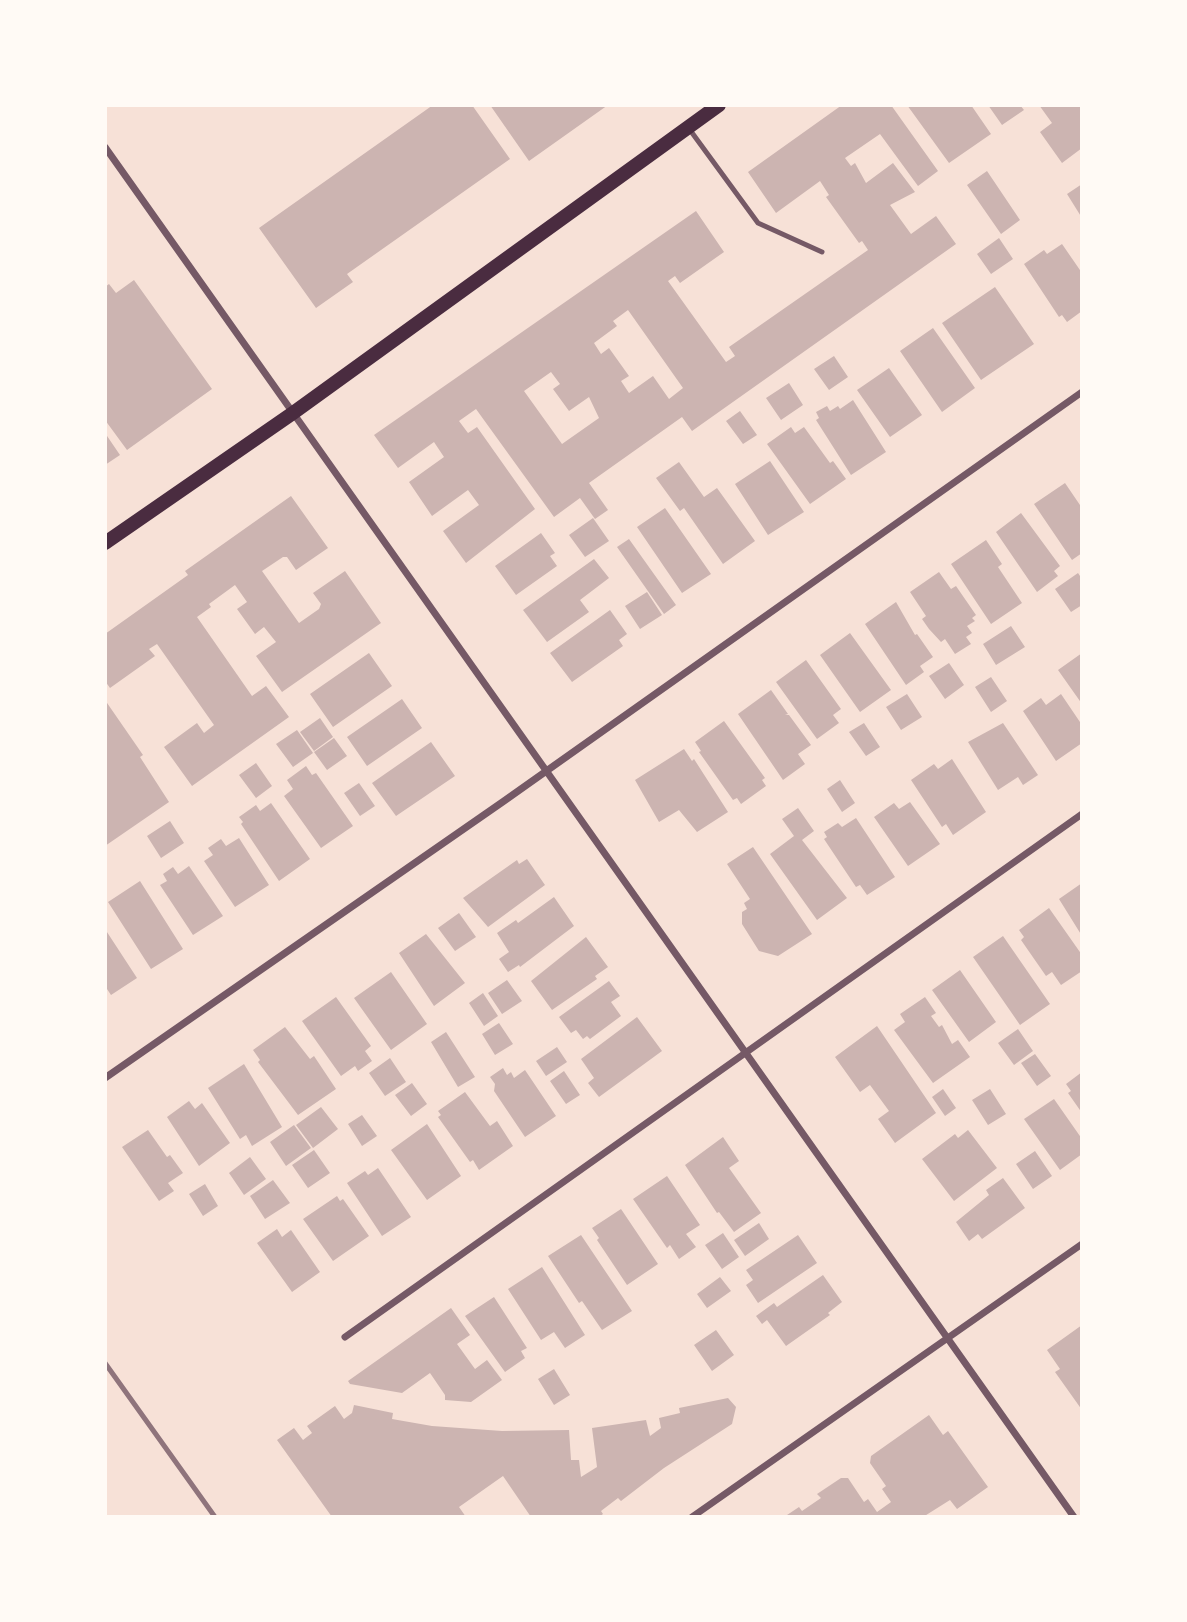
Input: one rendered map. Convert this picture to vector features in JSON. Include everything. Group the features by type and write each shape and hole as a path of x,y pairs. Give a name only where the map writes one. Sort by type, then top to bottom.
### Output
{"main road":[{"path":"105,542 293,413 719,105"}],"street":[{"path":"105,147 743,1053 1074,1517"},
{"path":"105,1079 1082,392"},
{"path":"345,1337 1082,814"},
{"path":"692,1517 1082,1244"}],"lane":[{"path":"688,127 758,223 822,252"}],"building":[{"path":"433,105 472,105 510,159 347,274 353,282 316,308 259,228"},
{"path":"490,105 608,105 529,161"},
{"path":"842,105 891,105 938,171 918,186 880,134 845,158 851,166 855,163 866,183 893,163 915,192 890,205 911,234 936,216 956,244 692,431 682,417 589,483 608,510 595,519 580,498 554,517 476,409 459,421 468,433 477,427 535,509 466,563 443,531 479,505 468,490 432,516 409,482 444,457 434,442 398,468 374,435 696,211 724,252 680,283 675,276 668,281 726,362 735,356 729,347 868,250 862,241 859,243 826,197 829,195 820,181 776,213 748,172","holes":["628,310 683,388 669,399 653,376 629,393 621,381 629,376 609,348 601,354 594,343 617,326 613,321","551,372 560,384 553,389 569,411 589,397 599,418 562,444 524,391"]},
{"path":"907,105 971,105 991,134 949,163"},
{"path":"988,105 1020,105 1024,110 1002,125"},
{"path":"1039,105 1082,105 1082,148 1062,163 1040,132 1052,123"},
{"path":"987,171 1020,220 1001,234 967,185"},
{"path":"1082,184 1082,218 1067,194"},
{"path":"999,238 1013,259 991,274 977,254"},
{"path":"1062,244 1082,273 1082,311 1067,322 1062,315 1059,317 1024,264 1044,250 1047,254"},
{"path":"134,280 212,389 127,450 105,420 105,287 109,284 116,293"},
{"path":"995,287 1034,344 981,380 942,323"},
{"path":"933,328 975,388 942,412 900,351"},
{"path":"834,356 848,377 829,390 814,369"},
{"path":"889,368 922,415 890,437 857,390"},
{"path":"789,383 803,405 781,420 766,398"},
{"path":"853,400 886,452 851,475 816,420 819,418 816,412 827,406 830,411 838,406 840,409"},
{"path":"740,411 757,435 743,444 726,421"},
{"path":"791,427 795,433 804,427 830,463 833,461 846,479 810,504 767,444"},
{"path":"105,433 120,455 105,465"},
{"path":"770,461 804,512 768,535 735,484"},
{"path":"679,462 704,497 717,488 755,541 723,564 684,508 680,511 656,478"},
{"path":"1065,483 1082,508 1082,553 1072,560 1034,504"},
{"path":"291,496 328,548 296,570 287,557 283,557 262,571 299,623 319,609 321,604 313,593 345,571 381,623 282,692 256,656 276,642 264,627 255,634 237,609 247,602 235,585 209,604 211,607 197,617 252,696 266,686 289,717 192,786 164,747 197,723 204,733 214,725 157,644 149,649 155,656 110,688 105,681 105,634 188,575 185,571"},
{"path":"665,508 711,574 682,593 637,527"},
{"path":"1021,513 1060,566 1054,571 1058,576 1037,592 996,532"},
{"path":"593,518 609,541 585,557 569,535"},
{"path":"541,533 555,553 550,556 557,566 516,595 495,566"},
{"path":"629,539 676,605 664,614 617,547"},
{"path":"986,540 1002,564 998,567 1022,603 991,624 951,564"},
{"path":"594,559 609,578 580,600 589,612 547,642 523,610"},
{"path":"939,572 951,589 956,586 976,615 972,618 975,621 967,626 972,633 966,637 971,644 955,654 945,639 941,642 929,629 922,619 926,616 910,592"},
{"path":"1078,573 1082,579 1082,605 1071,612 1055,589"},
{"path":"647,592 662,615 640,629 625,606"},
{"path":"896,602 915,635 917,634 933,657 920,666 924,672 906,685 865,624"},
{"path":"610,610 627,634 619,640 623,646 572,682 550,653"},
{"path":"1011,626 1025,647 996,665 983,644"},
{"path":"850,633 891,690 860,712 820,655"},
{"path":"369,653 392,686 333,727 310,694"},
{"path":"1082,653 1082,704 1058,670"},
{"path":"806,660 841,709 833,715 839,723 817,739 776,682"},
{"path":"949,663 964,685 945,699 929,676"},
{"path":"991,677 1007,701 991,712 975,687"},
{"path":"771,690 788,714 785,715 789,715 811,745 798,754 805,764 783,780 738,714"},
{"path":"907,694 922,717 901,730 886,707"},
{"path":"1061,694 1082,725 1082,743 1056,761 1023,711 1041,698 1046,705"},
{"path":"402,699 422,728 367,766 347,737"},
{"path":"105,700 143,755 140,757 169,802 105,846"},
{"path":"320,718 333,737 314,751 300,732"},
{"path":"724,721 765,778 762,780 766,786 741,804 737,798 733,800 699,752 701,751 695,742"},
{"path":"864,723 880,747 866,756 849,732"},
{"path":"1003,723 1038,775 1023,785 1018,777 998,790 968,742"},
{"path":"297,730 313,753 293,767 276,744"},
{"path":"334,738 347,756 327,770 314,752"},
{"path":"431,742 455,776 396,816 372,783"},
{"path":"684,749 692,761 694,759 728,812 697,832 679,810 659,822 635,780"},
{"path":"952,759 986,812 953,835 946,824 942,827 911,780 934,764 938,769"},
{"path":"256,763 272,786 256,798 239,775"},
{"path":"306,766 312,775 316,773 353,826 321,848 284,796 293,789 287,780"},
{"path":"840,780 855,803 842,812 827,789"},
{"path":"359,783 375,806 360,816 344,793"},
{"path":"910,802 940,844 908,866 874,817 894,803 899,809"},
{"path":"271,803 310,859 279,881 239,817 256,805 260,811"},
{"path":"798,808 814,831 802,840 847,898 817,920 770,854 794,836 782,819"},
{"path":"856,818 895,877 867,895 860,885 856,887 824,839 827,837 824,832 838,823 842,827"},
{"path":"170,821 184,843 161,858 147,836"},
{"path":"239,838 269,885 235,907 204,861 213,855 208,848 221,839 226,846"},
{"path":"753,847 812,934 778,956 759,951 742,924 742,912 747,909 744,903 750,899 727,864"},
{"path":"527,859 545,885 488,927 463,898 517,860 519,864"},
{"path":"189,866 223,916 193,935 160,885 167,881 163,874 173,867 178,874"},
{"path":"140,881 183,949 151,969 108,902"},
{"path":"1082,883 1082,936 1059,899"},
{"path":"554,897 574,926 520,967 519,965 508,972 499,959 509,952 497,933 516,920 518,923"},
{"path":"1049,908 1082,955 1082,971 1061,985 1052,972 1046,976 1021,940 1024,937 1019,930"},
{"path":"459,913 476,937 455,951 438,928"},
{"path":"105,929 137,978 111,995 105,986"},
{"path":"426,934 465,983 434,1006 399,953"},
{"path":"1003,936 1050,1004 1020,1025 973,957"},
{"path":"586,937 608,967 595,976 597,979 552,1010 531,981"},
{"path":"960,970 996,1022 969,1042 932,990"},
{"path":"391,972 427,1024 391,1050 354,998"},
{"path":"507,980 522,1001 502,1014 488,993"},
{"path":"609,981 620,996 611,1002 621,1016 590,1039 587,1036 583,1039 576,1030 571,1033 559,1017"},
{"path":"483,993 498,1016 484,1026 469,1003"},
{"path":"336,997 371,1046 365,1051 372,1061 358,1071 355,1066 341,1076 302,1021"},
{"path":"925,997 936,1013 931,1016 939,1027 942,1025 952,1044 958,1040 970,1057 933,1083 894,1030 905,1022 900,1014"},
{"path":"637,1017 662,1051 599,1097 588,1083 594,1078 581,1059"},
{"path":"499,1023 513,1044 495,1055 482,1034"},
{"path":"877,1026 936,1113 895,1143 878,1119 889,1111 870,1085 860,1092 835,1057"},
{"path":"285,1027 310,1059 314,1056 336,1089 298,1115 258,1062 260,1060 253,1050"},
{"path":"1018,1029 1033,1051 1014,1065 998,1043"},
{"path":"446,1032 475,1077 458,1087 431,1042"},
{"path":"557,1047 567,1062 546,1076 536,1061"},
{"path":"1035,1054 1051,1076 1037,1086 1021,1063"},
{"path":"390,1058 406,1082 385,1096 369,1073"},
{"path":"244,1064 282,1127 252,1146 246,1135 240,1139 208,1088"},
{"path":"503,1068 507,1075 511,1072 514,1078 525,1070 556,1116 525,1137 494,1091 495,1084 490,1077"},
{"path":"564,1071 580,1095 566,1104 550,1081"},
{"path":"1082,1072 1082,1113 1068,1093 1071,1091 1066,1084"},
{"path":"412,1083 427,1104 411,1116 395,1095"},
{"path":"943,1089 956,1108 945,1116 932,1097"},
{"path":"990,1089 1006,1114 988,1125 972,1100"},
{"path":"465,1092 490,1126 497,1121 513,1146 479,1170 473,1160 470,1162 438,1117 441,1115 438,1111"},
{"path":"1054,1099 1082,1139 1082,1154 1060,1170 1024,1119"},
{"path":"189,1101 195,1109 202,1103 230,1143 199,1166 167,1117"},
{"path":"321,1107 338,1129 313,1148 296,1125"},
{"path":"362,1115 377,1136 362,1146 348,1124"},
{"path":"427,1124 461,1176 427,1200 391,1150"},
{"path":"294,1125 311,1148 286,1166 270,1142"},
{"path":"148,1130 167,1157 170,1155 183,1173 168,1183 174,1191 159,1201 122,1147"},
{"path":"968,1130 997,1168 954,1201 922,1159 955,1134 958,1138"},
{"path":"723,1137 739,1161 729,1168 761,1213 734,1232 719,1212 717,1213 685,1165"},
{"path":"314,1150 330,1173 308,1188 292,1165"},
{"path":"1035,1151 1052,1176 1033,1189 1016,1164"},
{"path":"250,1157 266,1179 244,1195 229,1173"},
{"path":"378,1168 411,1217 382,1236 347,1183 365,1171 368,1175"},
{"path":"667,1176 700,1225 686,1234 696,1247 679,1259 670,1245 667,1248 633,1199"},
{"path":"1003,1178 1025,1208 982,1239 978,1234 969,1241 956,1222 989,1195 986,1190"},
{"path":"273,1180 290,1203 265,1219 250,1196"},
{"path":"205,1184 218,1206 203,1216 189,1194"},
{"path":"337,1196 340,1201 343,1199 369,1236 333,1261 303,1219"},
{"path":"621,1209 658,1264 627,1285 592,1228"},
{"path":"759,1223 769,1239 745,1256 734,1240"},
{"path":"277,1229 282,1237 291,1230 320,1272 292,1292 257,1243"},
{"path":"723,1233 739,1257 722,1269 705,1245"},
{"path":"581,1235 632,1311 602,1330 582,1301 579,1303 548,1256"},
{"path":"798,1235 817,1263 758,1303 746,1285 753,1280 746,1270"},
{"path":"542,1267 585,1335 565,1348 554,1332 541,1340 508,1289"},
{"path":"823,1275 842,1302 828,1313 830,1315 786,1346 767,1320 762,1324 756,1316 774,1303 777,1307"},
{"path":"720,1277 731,1291 707,1308 697,1294"},
{"path":"494,1297 527,1348 521,1351 525,1358 505,1372 465,1316"},
{"path":"451,1308 470,1335 457,1344 475,1369 487,1360 502,1380 471,1402 445,1400 445,1395 430,1373 402,1393 350,1384 348,1381"},
{"path":"1082,1325 1082,1410 1055,1372 1060,1369 1047,1350"},
{"path":"716,1330 734,1355 712,1371 694,1345"},
{"path":"554,1369 570,1395 554,1405 538,1379"},
{"path":"728,1398 736,1407 732,1424 664,1468 621,1501 618,1498 601,1511 603,1514 599,1517 531,1517 503,1476 459,1507 466,1517 332,1517 277,1440 294,1428 303,1440 312,1433 307,1426 335,1406 344,1419 352,1413 354,1405 393,1413 392,1419 432,1426 502,1431 569,1430 571,1460 579,1460 581,1477 597,1467 592,1428 646,1420 650,1436 661,1428 659,1418 680,1413 679,1408"},
{"path":"929,1415 943,1435 948,1431 988,1487 957,1509 950,1500 923,1517 784,1517 799,1507 802,1511 821,1498 817,1494 841,1478 848,1478 864,1502 868,1499 877,1512 891,1502 882,1489 886,1486 870,1463 871,1456"}],"railway":[{"path":"105,1363 215,1517"}]}
